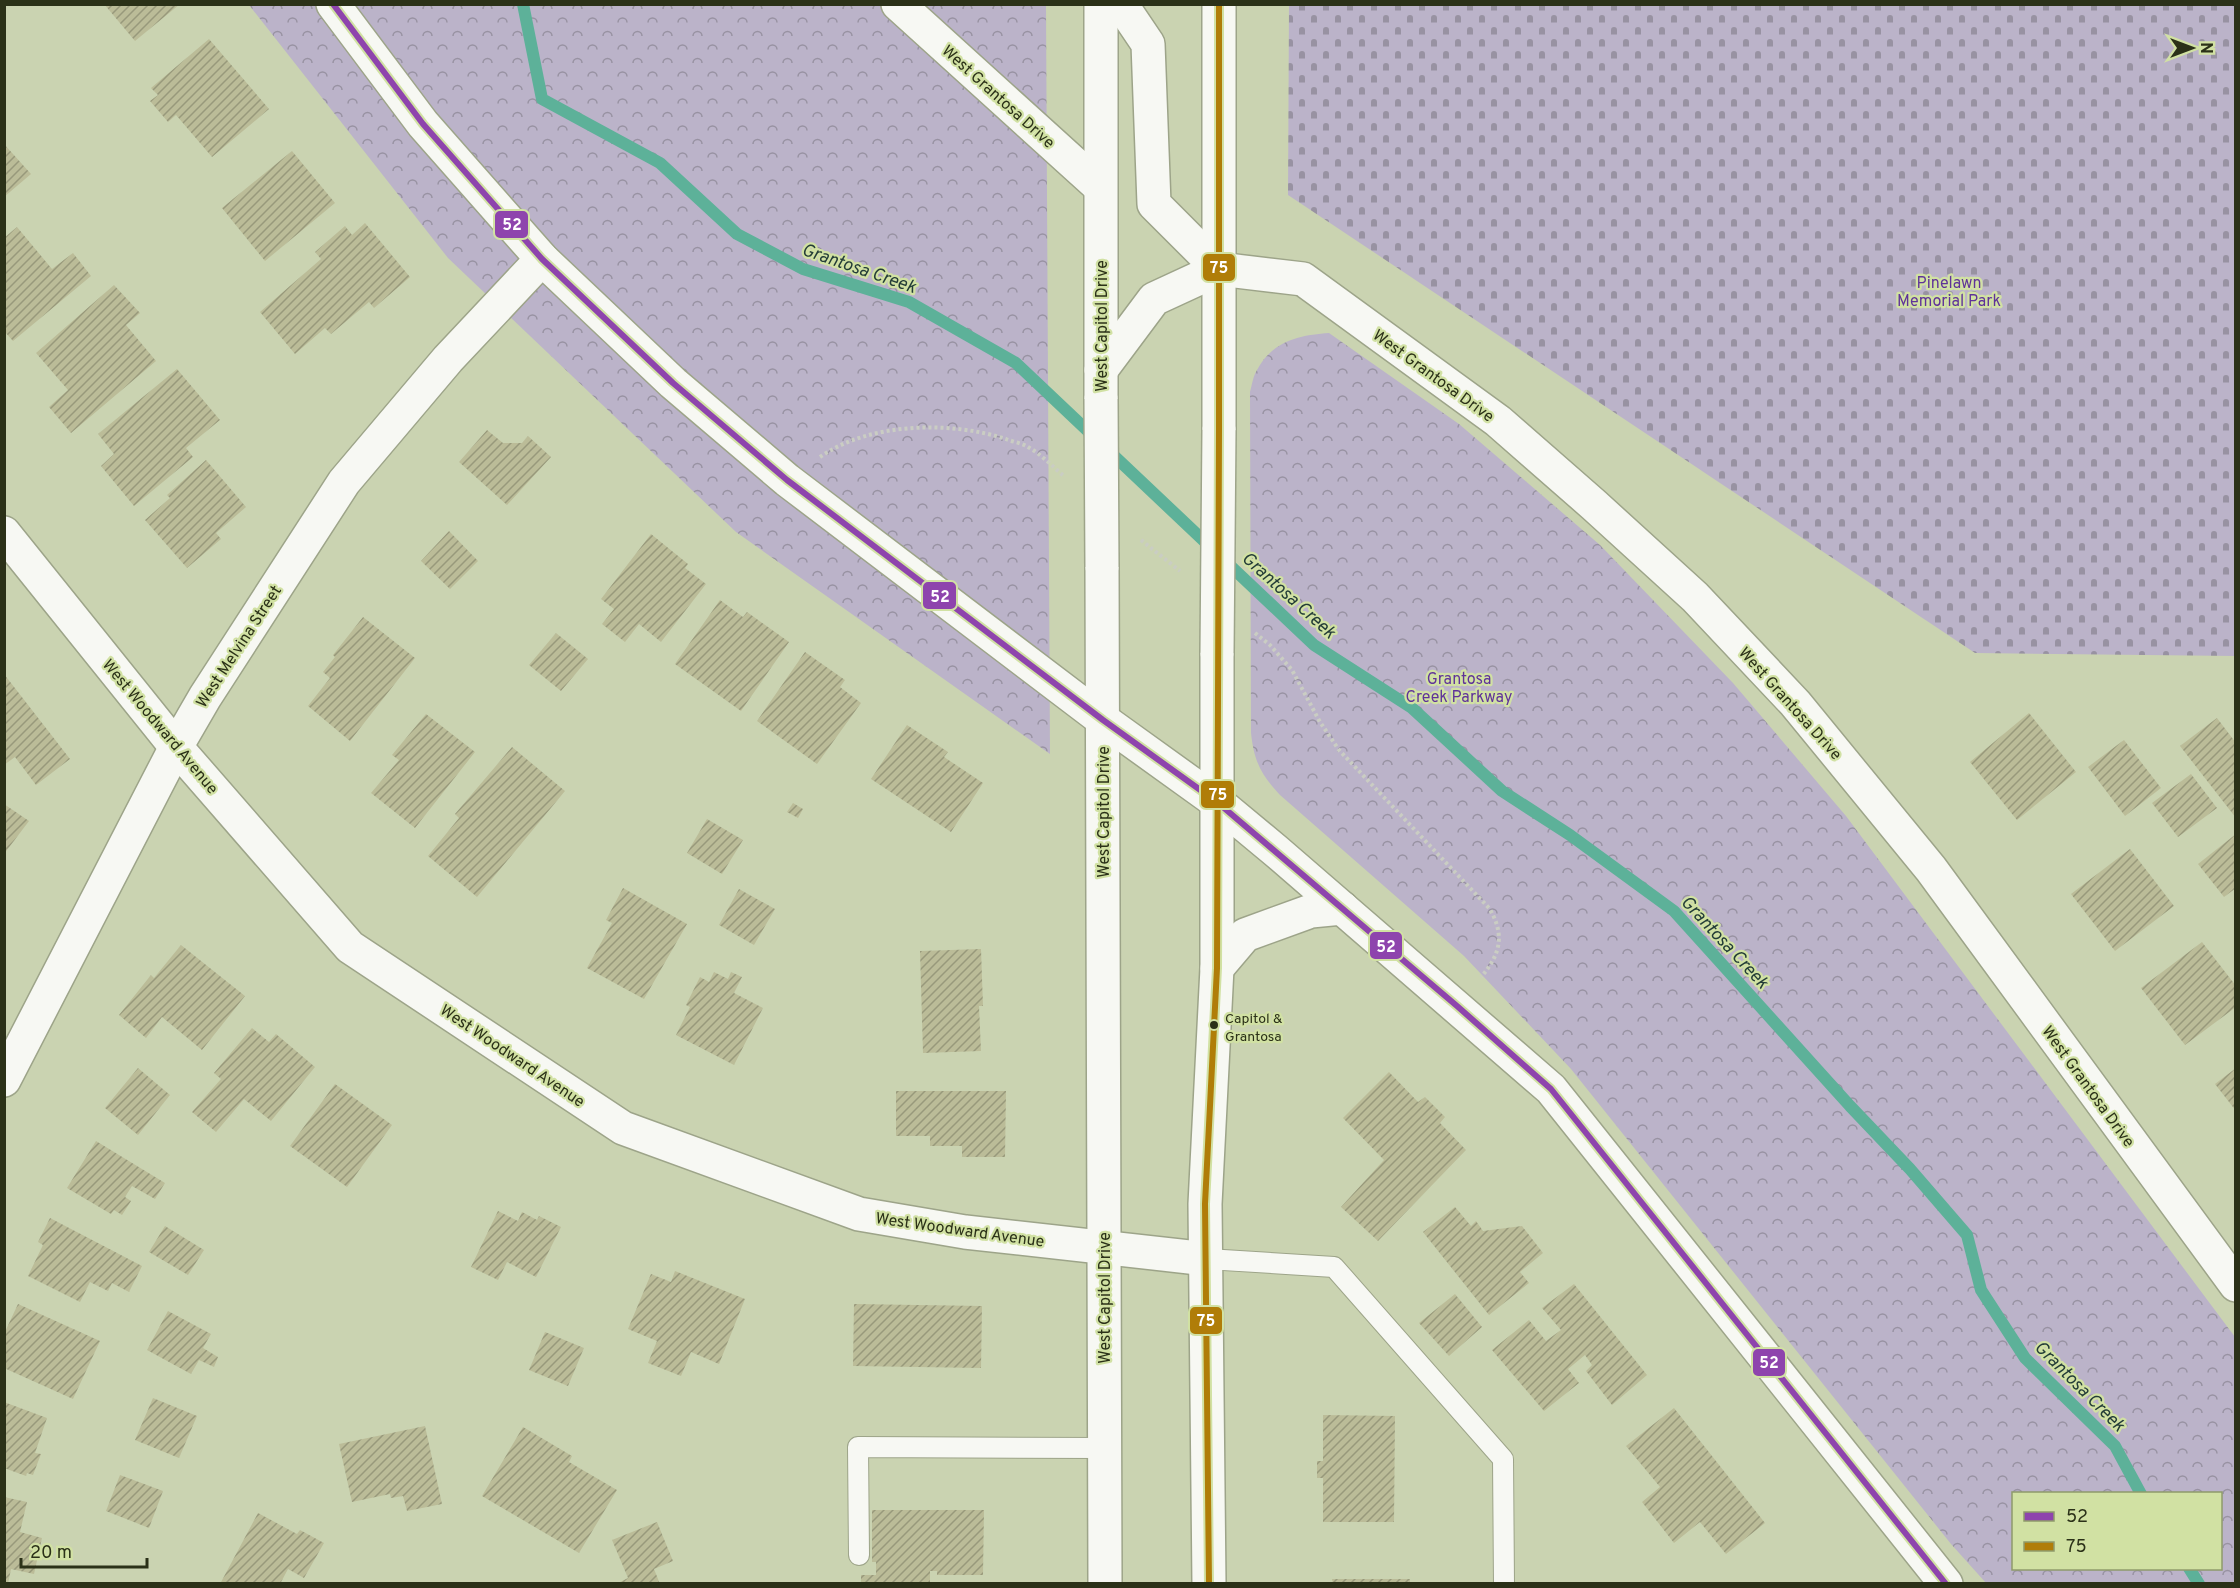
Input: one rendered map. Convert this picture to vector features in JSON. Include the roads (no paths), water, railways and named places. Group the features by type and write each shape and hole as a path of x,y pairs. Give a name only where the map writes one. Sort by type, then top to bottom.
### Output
{"street":[{"path":"333,4 423,124 542,259 673,382 787,480 1103,720 1216,802 1551,1089 1935,1580"},
{"name":"West Grantosa Drive","path":"898,4 1100,187"},
{"name":"West Capitol Drive","path":"1101,4 1105,1584"},
{"path":"1121,4 1148,44 1154,204 1219,269"},
{"path":"1209,1584 1205,1203 1216,968 1219,430 1218,4"},
{"name":"West Melvina Street","path":"4,1080 204,697 344,482 448,359 542,259"},
{"path":"1101,370 1154,299 1219,269"},
{"name":"West Grantosa Drive","path":"1219,269 1303,279 1498,421 1695,597 1795,703 1931,870 2235,1285"},
{"name":"West Woodward Avenue","path":"4,533 176,747 350,947 623,1128 859,1214 965,1232 1207,1259"},
{"path":"1216,968 1245,935 1311,911 1342,908"}],"lane":[{"path":"1207,1259 1335,1267 1503,1459 1504,1584"},
{"path":"859,1555 858,1447 1105,1448"}],"waterway":[{"name":"Grantosa Creek","path":"523,4 542,99 660,163 737,234 803,269 909,302 1016,363 1314,645 1412,708 1502,791 1570,835 1674,911 1910,1169 1967,1235 1981,1290 2025,1358 2115,1446 2140,1492"},
{"name":"Grantosa Creek","path":"2190,1570 2199,1584"}],"place":[{"name":"Capitol & Grantosa","path":"1214,1025"}],"park label":[{"name":"Pinelawn Memorial Park","path":"1949,291"},
{"name":"Grantosa Creek Parkway","path":"1459,687"}]}
